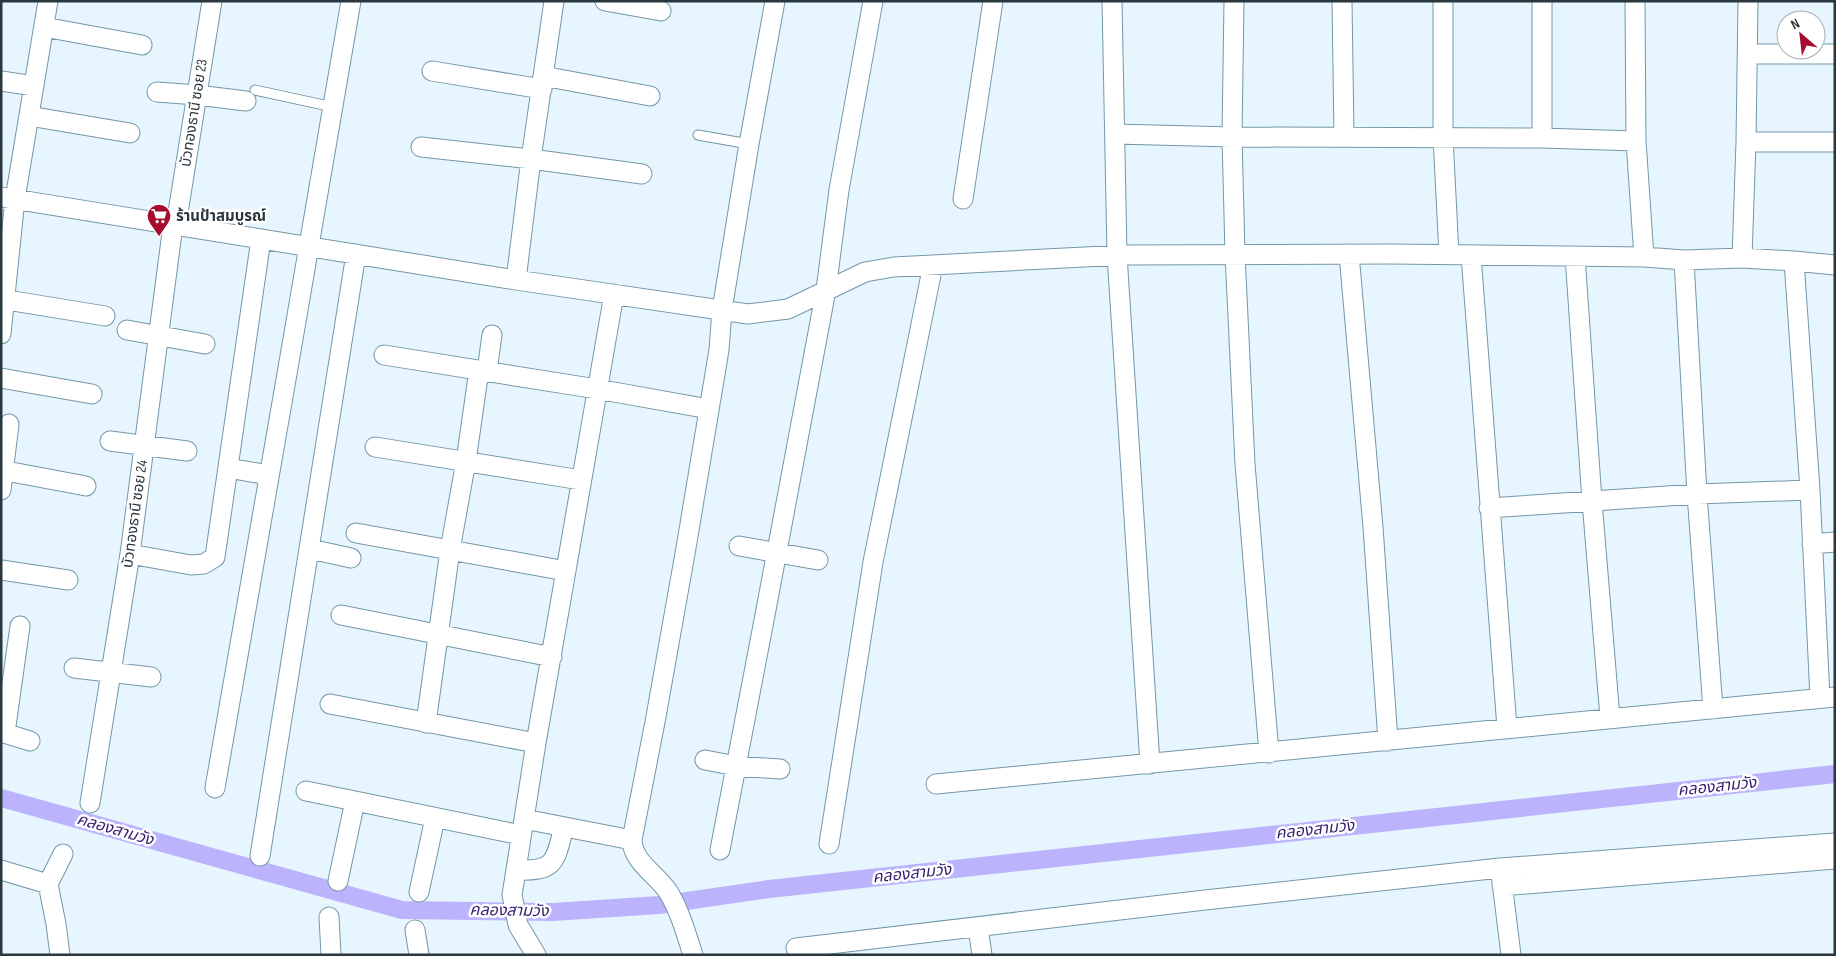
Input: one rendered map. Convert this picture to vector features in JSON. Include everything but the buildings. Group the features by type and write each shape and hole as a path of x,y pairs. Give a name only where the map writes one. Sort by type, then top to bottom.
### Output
{"street":[{"name":"บัวทองธานี ซอย 23","path":"175,225 212,1"},
{"path":"215,788 268,475 310,247 350,1"},
{"path":"516,280 554,1"},
{"path":"605,1 661,11"},
{"path":"692,955 682,920 668,891 632,850 632,840 655,722 709,409 719,350 722,310 775,1"},
{"path":"720,850 826,290 839,190 873,1"},
{"path":"963,199 993,1"},
{"path":"1112,1 1117,256 1150,764"},
{"path":"1234,1 1232,137 1235,254 1245,464 1269,752"},
{"path":"1342,1 1344,137"},
{"path":"1443,1 1443,137 1449,255"},
{"path":"1542,1 1542,138"},
{"path":"1635,1 1636,141 1644,257"},
{"path":"1742,258 1748,1"},
{"path":"1,334 8,198 29,116 44,27 43,2"},
{"path":"44,27 142,46"},
{"path":"1748,54 1835,54"},
{"path":"432,71 543,82 650,96"},
{"path":"1,81 34,86"},
{"path":"157,92 251,96"},
{"path":"29,116 130,133"},
{"path":"1115,134 1232,137 1542,138 1636,141"},
{"path":"1746,142 1835,142"},
{"path":"421,147 642,174"},
{"path":"8,198 516,280 748,314 788,309 865,272 894,266 1117,256 1235,254 1574,256 1644,257 1684,260 1742,258 1835,265"},
{"name":"บัวทองธานี ซอย 24","path":"90,803 130,554 175,225"},
{"path":"130,554 190,565 204,564 215,557 261,239"},
{"path":"260,856 356,254"},
{"path":"1349,254 1373,527 1388,741"},
{"path":"1471,255 1507,728"},
{"path":"1574,256 1610,718"},
{"path":"1684,260 1697,494 1713,709"},
{"path":"936,784 1827,697 1812,544 1794,261"},
{"path":"829,844 873,562 933,265"},
{"path":"536,955 518,925 512,895 536,743 614,294"},
{"path":"3,299 105,316"},
{"path":"127,330 205,344"},
{"path":"426,723 450,550 483,371 492,334"},
{"path":"384,355 709,409"},
{"path":"1,378 92,394"},
{"path":"1,490 9,424"},
{"path":"110,441 186,451"},
{"path":"374,446 581,480"},
{"path":"228,468 268,475"},
{"path":"3,470 86,486"},
{"path":"1489,508 1697,494 1810,490"},
{"path":"356,533 566,571"},
{"path":"1812,544 1835,542"},
{"path":"739,546 818,560"},
{"path":"310,549 351,558"},
{"path":"1,570 68,580"},
{"path":"340,615 552,657"},
{"path":"20,626 3,733 30,742"},
{"path":"74,668 151,677"},
{"path":"330,704 536,743"},
{"path":"705,760 736,766 780,768"},
{"path":"306,792 436,818 522,827 564,827 632,840"},
{"path":"338,881 355,801"},
{"path":"419,892 436,818"},
{"path":"516,870 539,870 555,860 564,827"},
{"path":"1501,877 1835,843"},
{"path":"60,955 48,884 63,854"},
{"path":"796,948 1204,900 1501,877 1835,859"},
{"path":"1,870 48,884"},
{"path":"1501,877 1511,955"},
{"path":"328,917 331,955"},
{"path":"978,927 982,955"},
{"path":"415,930 419,955"}],"lane":[{"path":"251,96 333,107"},
{"path":"698,135 749,144"}],"waterway":[{"name":"คลองสามวัง","path":"1,798 402,910 553,912 659,905 769,889 1835,774"}],"place":[{"name":"ร้านป้าสมบูรณ์","path":"159,237"}]}
